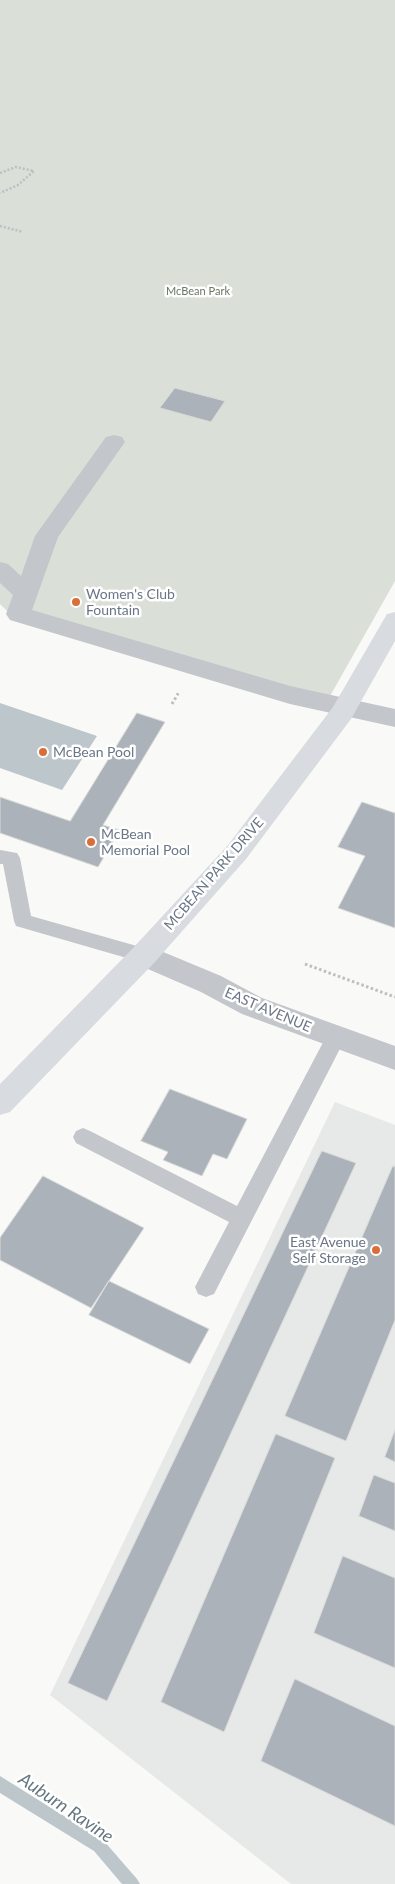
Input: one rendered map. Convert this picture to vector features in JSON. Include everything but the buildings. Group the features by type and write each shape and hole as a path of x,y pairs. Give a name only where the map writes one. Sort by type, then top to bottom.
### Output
{"main road":[{"name":"MCBEAN PARK DRIVE","path":"0,1103 144,955 237,852 345,708 395,620"}],"street":[{"path":"15,607 47,536 114,442"},
{"path":"0,570 14,580 15,607"},
{"path":"15,607 290,695 395,718"},
{"name":"EAST AVENUE","path":"144,955 211,984 252,1006 395,1058"}],"lane":[{"path":"0,857 11,858 23,921 144,955"},
{"path":"206,1287 336,1037"},
{"path":"83,1137 241,1218"}],"path":[{"path":"0,173 16,166 34,171 18,185 0,193"},
{"path":"0,226 23,232"},
{"path":"172,704 183,685"},
{"path":"305,964 395,997"}],"shaded area":[{"name":"McBean Pool","path":"0,703 97,736 62,790 0,768"},
{"path":"335,1102 395,1125 395,1884 291,1884 50,1695"}],"green space":[{"name":"McBean Park","path":"0,0 395,0 395,581 325,705 9,613 0,604"}],"waterway":[{"name":"Auburn Ravine","path":"0,1784 99,1846 132,1884"}],"place":[{"name":"Women's Club Fountain","path":"76,602"},
{"name":"McBean Pool","path":"43,752"},
{"name":"McBean Memorial Pool","path":"91,842"},
{"name":"East Avenue Self Storage","path":"376,1250"}]}
